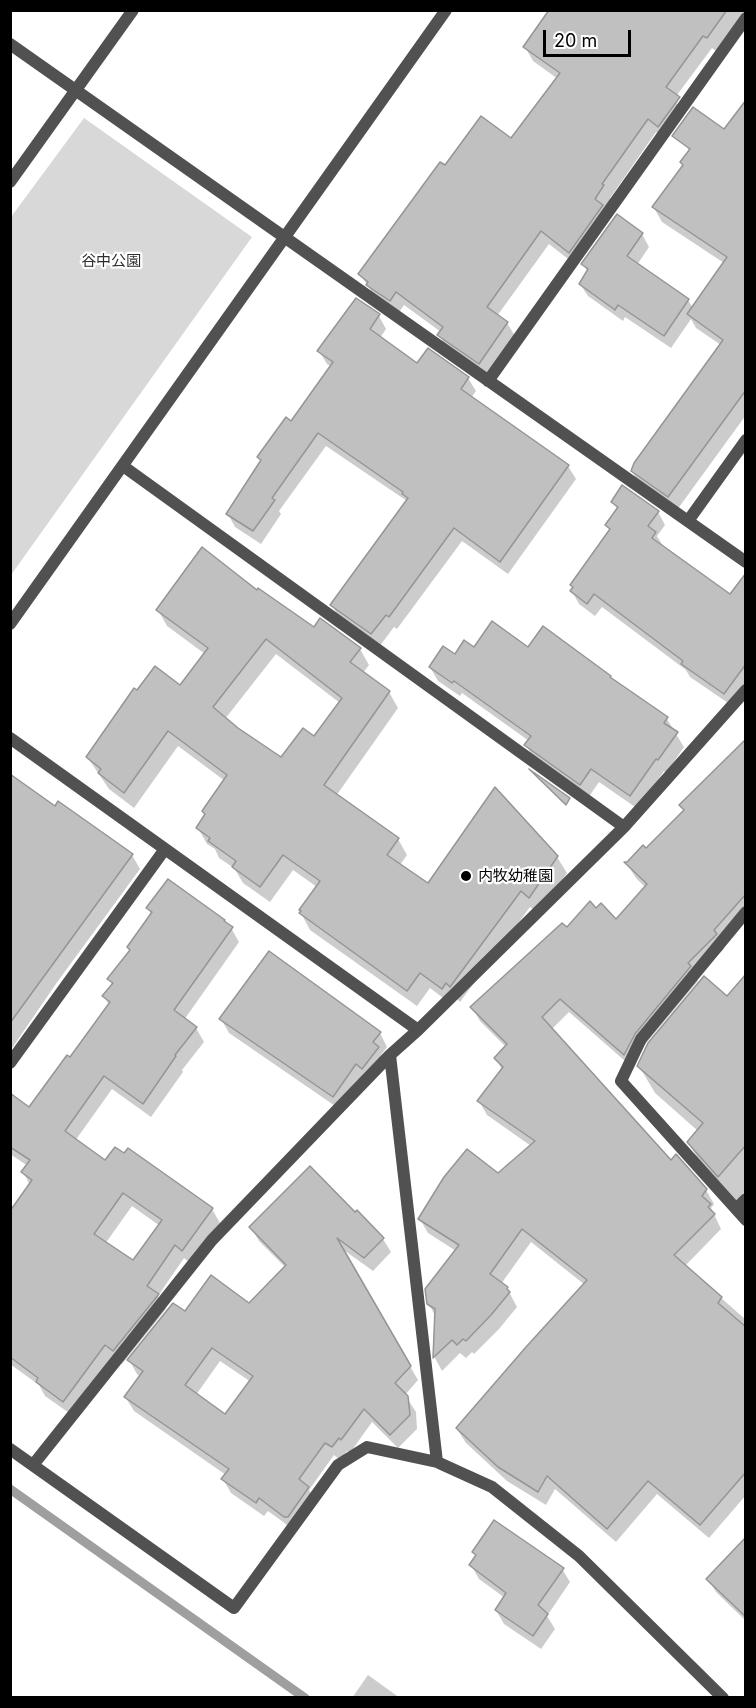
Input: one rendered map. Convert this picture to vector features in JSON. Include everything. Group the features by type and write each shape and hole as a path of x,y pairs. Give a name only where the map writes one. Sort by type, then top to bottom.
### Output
{"street":[{"path":"10,182 133,10"},
{"path":"10,624 446,10"},
{"path":"488,381 746,18"},
{"path":"10,44 746,562"},
{"path":"688,521 746,440"},
{"path":"123,466 624,827"},
{"path":"33,1466 212,1240 390,1055 624,827 746,690"},
{"path":"10,738 418,1030"},
{"path":"10,1063 165,849"},
{"path":"746,912 641,1039 621,1081 746,1220"},
{"path":"390,1055 437,1462"},
{"path":"736,1209 746,1199"},
{"path":"10,1449 234,1608 338,1465 367,1447 437,1462 492,1487 579,1556 723,1698"}],"green space":[{"name":"谷中公園","path":"84,118 252,237 11,575 11,217"}],"building":[{"path":"549,10 727,10 707,38 703,36 666,87 680,97 658,127 648,119 602,184 604,185 595,199 603,205 569,253 541,231 487,307 508,322 479,364 437,335 443,327 396,292 390,301 366,285 368,282 358,274 440,162 445,165 481,116 511,138 560,73 523,47"},
{"path":"746,100 746,390 668,497 631,471 634,463 723,340 687,314 727,257 652,207 683,165 680,162 690,149 672,136 693,107 724,129"},
{"path":"617,214 643,233 627,256 689,299 664,336 618,305 615,310 579,284 588,269 581,264"},
{"path":"356,298 380,314 370,329 417,363 428,348 469,377 461,389 569,465 500,562 454,528 389,617 386,615 371,634 330,605 408,498 402,494 403,492 318,433 272,498 275,500 253,531 226,514 261,460 257,457 286,417 291,421 333,362 317,351"},
{"path":"622,485 659,511 648,526 656,532 652,538 730,594 746,573 746,664 724,694 681,664 683,661 594,594 587,604 570,591 573,587 570,585 610,529 605,525 618,507 611,502"},
{"path":"202,547 257,590 258,588 314,627 320,618 361,648 350,662 390,691 324,785 399,838 387,855 428,883 495,787 558,856 529,898 521,891 450,987 446,983 442,989 420,973 407,991 299,913 320,881 283,855 260,887 232,867 236,861 208,841 210,838 196,828 205,814 202,811 227,775 168,731 124,793 98,773 101,769 86,757 134,688 137,690 155,666 180,685 208,648 156,610","holes":["266,639 342,698 314,736 303,728 281,757 238,728 213,707"]},
{"path":"492,621 528,647 543,626 668,717 664,723 678,732 630,796 591,769 580,785 524,745 531,736 454,681 452,683 429,667 443,646 455,654 464,640 474,647"},
{"path":"746,739 746,894 714,930 717,934 688,963 691,966 635,1034 624,1055 560,999 542,1017 671,1160 676,1154 707,1189 702,1196 711,1204 708,1207 715,1214 674,1255 722,1297 718,1303 746,1327 746,1472 700,1525 648,1481 607,1529 547,1476 538,1492 498,1467 456,1428 587,1280 522,1229 490,1274 508,1287 510,1292 466,1341 463,1339 457,1345 452,1340 433,1358 435,1309 427,1304 425,1289 459,1245 418,1219 444,1177 467,1149 498,1173 535,1141 477,1101 503,1067 494,1058 507,1044 470,1007 562,923 567,927 590,901 596,908 601,903 616,919 647,884 624,862 627,862 643,845 646,848 684,810 679,805"},
{"path":"529,769 570,798 566,805"},
{"path":"10,774 55,806 58,801 133,854 10,1023"},
{"path":"168,879 233,927 174,1010 197,1027 175,1055 143,1104 104,1076 65,1131 105,1160 115,1147 124,1153 128,1148 213,1208 182,1251 175,1245 147,1286 159,1294 113,1351 105,1345 63,1402 36,1382 38,1378 10,1357 10,1211 32,1180 21,1172 30,1160 10,1147 10,1093 29,1107 67,1055 70,1057 110,1002 102,996 113,983 107,979 130,950 127,947 152,912 146,908","holes":["123,1193 162,1220 133,1260 94,1234"]},
{"path":"269,951 381,1032 373,1042 379,1047 362,1069 356,1064 333,1097 219,1019"},
{"path":"746,974 746,1145 718,1177 687,1142 703,1123 637,1066 648,1043 704,976 727,996"},
{"path":"310,1166 384,1238 364,1258 337,1238 411,1366 395,1383 408,1396 410,1415 390,1435 364,1409 341,1440 339,1438 332,1447 325,1443 299,1479 309,1487 288,1517 284,1517 259,1498 256,1503 221,1479 229,1469 124,1397 143,1371 127,1360 173,1303 185,1311 211,1275 249,1303 286,1265 249,1227","holes":["212,1348 253,1376 225,1414 185,1385"]},
{"path":"494,1520 564,1568 538,1605 548,1614 533,1636 495,1610 506,1593 469,1565 476,1555 472,1552"},
{"path":"746,1537 746,1617 706,1579"}],"waterway":[{"path":"10,1489 305,1698"}],"place":[{"name":"内牧幼稚園","path":"466,876"}]}
